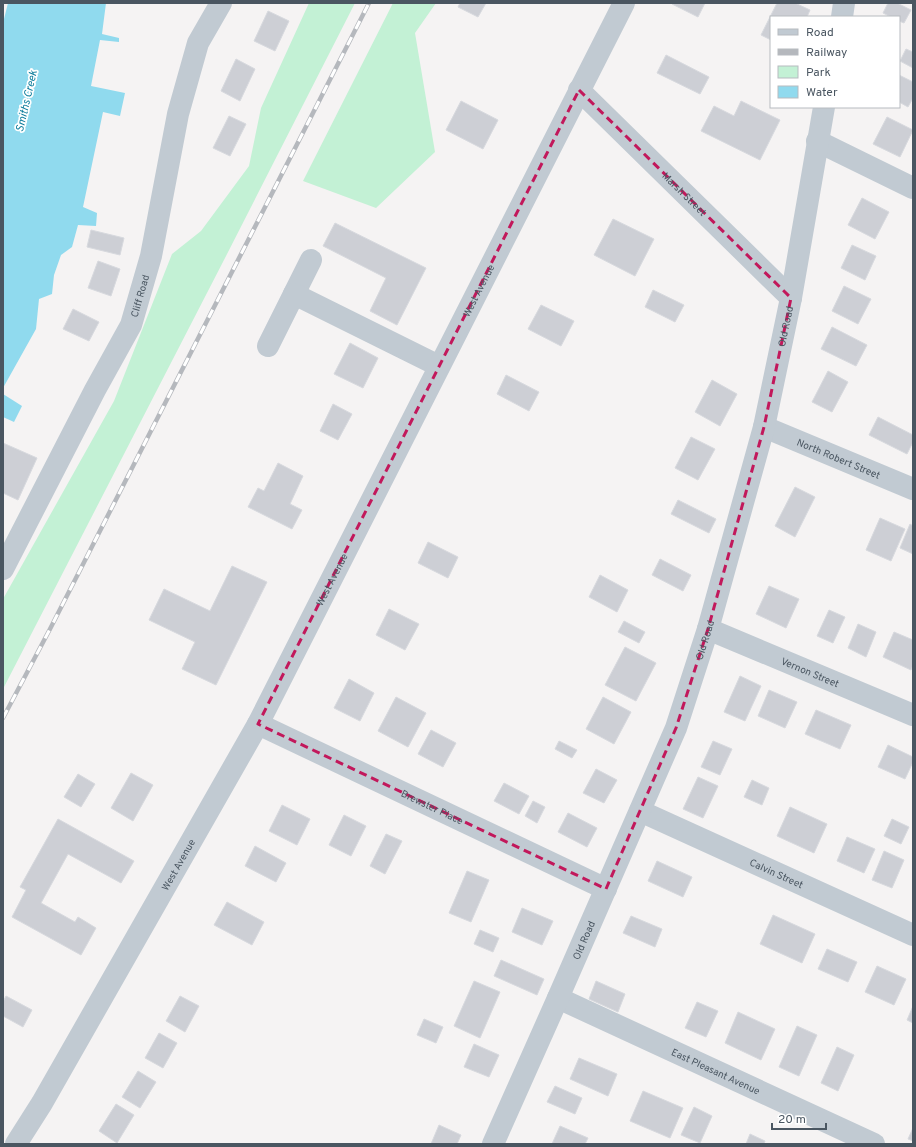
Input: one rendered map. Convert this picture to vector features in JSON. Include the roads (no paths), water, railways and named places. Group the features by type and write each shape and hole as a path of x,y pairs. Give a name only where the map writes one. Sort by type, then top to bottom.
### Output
{"street":[{"name":"Cliff Road","path":"3,569 95,390 131,325 151,256 178,114 198,43 221,3"},
{"name":"West Avenue","path":"16,1144 42,1103 258,724 624,3"},
{"path":"842,16 844,3"},
{"name":"Marsh Street","path":"579,90 791,298"},
{"name":"Old Road","path":"492,1144 558,998 676,728 708,629 764,428 791,298 824,108"},
{"path":"818,141 913,188"},
{"path":"268,346 311,260"},
{"path":"294,294 439,366"},
{"name":"North Robert Street","path":"764,428 913,489"},
{"name":"Vernon Street","path":"708,629 913,715"},
{"name":"Brewster Place","path":"258,724 606,889"},
{"name":"Calvin Street","path":"640,811 913,935"},
{"name":"East Pleasant Avenue","path":"558,998 874,1144"}],"water":[{"name":"Smiths Creek","path":"8,3 106,3 102,34 119,38 119,42 100,40 91,86 125,93 120,116 103,112 83,207 97,213 96,226 78,225 72,247 61,255 54,275 52,294 39,299 36,329 3,388 3,23"},
{"path":"3,394 22,406 14,422 3,417"}],"railway":[{"path":"3,718 50,629 369,3"}]}
